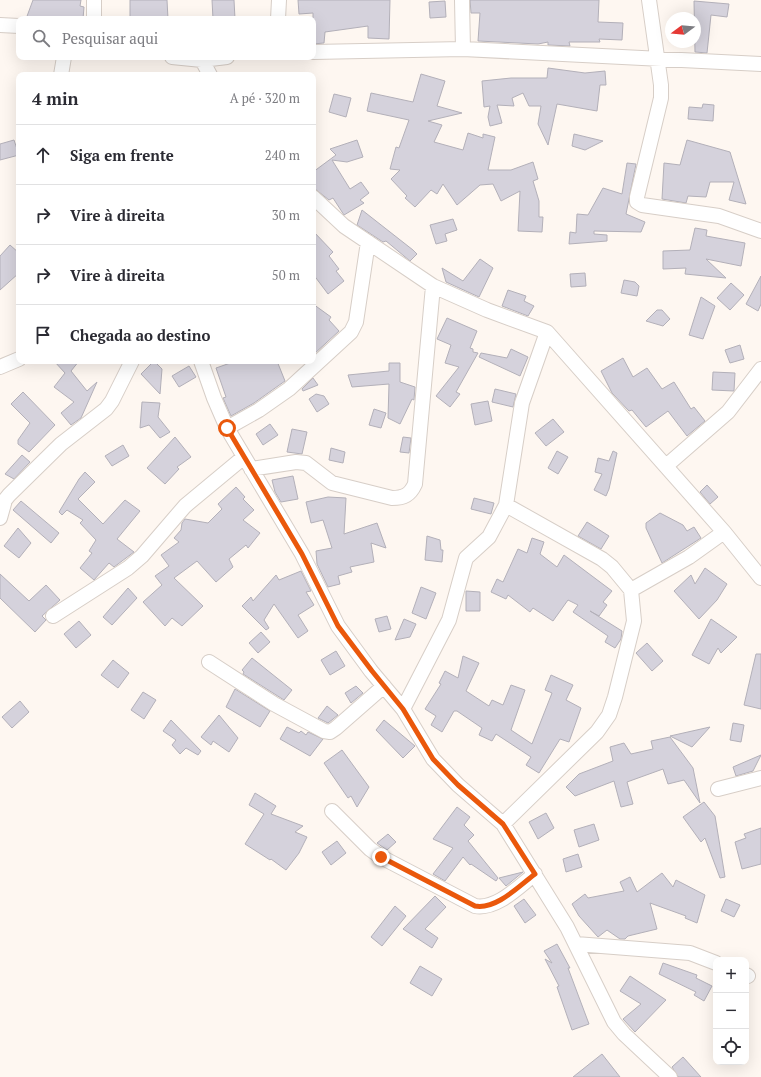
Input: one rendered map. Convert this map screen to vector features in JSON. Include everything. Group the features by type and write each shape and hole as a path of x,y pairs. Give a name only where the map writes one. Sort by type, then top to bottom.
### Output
{"street":[{"path":"94,0 94,16"},
{"path":"278,16 279,0"},
{"path":"462,0 464,49"},
{"path":"649,0 658,60 661,98 637,196 637,202 642,205 719,216 761,231"},
{"path":"0,25 16,26"},
{"path":"316,52 464,49 658,60 761,64"},
{"path":"62,72 64,60"},
{"path":"202,60 208,72"},
{"path":"316,200 344,226 433,286 487,310 546,332 724,532 754,559 761,578"},
{"path":"227,428 289,389 351,332 356,322 368,242"},
{"path":"251,469 296,462 306,463 332,483 392,498 401,498 411,492 415,484 433,286"},
{"path":"403,709 449,620 466,558 489,536 506,505 522,403 546,332"},
{"path":"0,367 16,360"},
{"path":"0,518 5,500 9,495 61,444 106,409 112,401 130,364"},
{"path":"202,364 214,398 227,428 302,554 338,626 403,709 437,764 458,785 503,824 535,874 576,944 614,1022 624,1034 670,1077"},
{"path":"666,466 728,412 761,369"},
{"path":"53,616 133,564 142,556 185,506 244,457"},
{"path":"503,824 597,732 609,715 634,621 630,590 612,567 506,505"},
{"path":"630,590 689,557 724,532"},
{"path":"209,662 274,704 330,732 384,686"},
{"path":"718,789 761,778"},
{"path":"332,811 370,849 381,857 475,906 484,908 496,902 535,874"},
{"path":"576,944 690,953 713,962"}],"building":[{"path":"33,0 81,0 80,6 84,7 83,16 27,16"},
{"path":"130,0 167,0 168,16 130,16"},
{"path":"212,0 234,0 235,16 213,16"},
{"path":"298,0 390,0 389,39 368,38 368,26 325,32 324,43 316,44 316,16 313,16 313,13 299,14"},
{"path":"470,0 599,0 598,22 623,23 622,40 599,39 600,42 569,42 570,46 548,45 548,42 538,44 478,41 480,13 471,13"},
{"path":"445,1 446,17 430,18 429,2"},
{"path":"694,1 729,4 727,17 711,15 707,53 695,52 695,48 701,48 701,12 694,12"},
{"path":"548,68 585,73 605,71 606,85 600,85 597,111 557,104 548,145 538,124 541,106 529,106 523,93 512,98 514,106 497,105 502,123 490,126 488,117 490,106 484,107 482,81 511,78 547,78"},
{"path":"421,74 445,81 437,106 462,113 428,121 442,125 434,142 463,150 468,133 483,138 483,134 495,137 488,170 511,170 533,162 538,179 533,181 539,201 539,217 543,217 542,232 518,231 520,191 501,201 493,184 480,185 457,205 443,184 437,194 431,190 415,207 405,198 407,196 391,179 400,170 390,169 396,147 399,148 409,120 367,111 371,93 413,102"},
{"path":"334,94 351,98 346,117 329,112"},
{"path":"703,104 714,105 713,121 688,119 689,107 702,108"},
{"path":"574,134 603,141 585,150 572,146"},
{"path":"14,140 16,146 16,156 0,160 0,144"},
{"path":"357,140 363,157 347,162 332,160 350,189 361,182 369,193 360,200 364,203 344,215 333,198 329,200 316,190 316,170 336,155 330,149"},
{"path":"687,140 730,152 746,204 729,200 734,182 710,182 706,197 688,196 686,203 662,199 664,163 680,165"},
{"path":"627,163 636,164 626,214 645,222 641,232 594,231 594,234 607,235 607,241 569,244 570,232 576,233 577,214 588,215 603,188 622,194"},
{"path":"362,210 417,254 410,261 386,241 383,242 357,225"},
{"path":"453,219 457,230 445,234 447,241 436,244 430,225"},
{"path":"695,228 707,230 706,236 745,243 741,266 706,259 726,278 685,274 686,268 663,269 663,251 690,250"},
{"path":"316,234 333,252 329,256 339,269 336,271 344,281 328,294 316,278"},
{"path":"10,245 16,250 16,276 0,290 0,256"},
{"path":"480,259 493,268 479,297 446,282 442,268 463,281"},
{"path":"585,273 586,286 571,287 570,274"},
{"path":"761,276 761,304 758,311 746,304"},
{"path":"624,280 635,282 639,286 637,296 621,293"},
{"path":"731,283 744,295 730,310 717,298"},
{"path":"508,290 526,296 524,301 534,306 528,316 502,306"},
{"path":"701,297 715,306 703,339 689,335"},
{"path":"316,306 331,317 329,320 339,331 316,352"},
{"path":"657,310 662,310 670,319 663,326 646,321"},
{"path":"447,318 477,331 470,348 473,349 473,352 478,353 456,392 460,394 450,407 436,396 459,367 445,363 451,345 437,339"},
{"path":"740,345 744,359 730,363 725,350"},
{"path":"511,349 528,357 520,376 479,357 481,353 507,358"},
{"path":"623,358 633,377 647,368 662,389 674,382 691,409 694,407 705,421 687,436 668,411 646,427 632,410 629,411 612,393 601,371"},
{"path":"389,363 400,363 400,382 415,387 414,400 412,399 400,424 388,418 389,384 352,387 348,375 389,371"},
{"path":"57,364 77,364 71,371 87,391 97,382 81,418 71,425 61,413 74,402 54,387 65,373"},
{"path":"151,364 157,364 162,369 160,394 141,374"},
{"path":"227,364 278,364 285,381 254,403 231,416 223,398 226,397 216,368"},
{"path":"189,366 196,377 179,387 172,376"},
{"path":"713,372 735,373 734,391 712,390"},
{"path":"313,378 318,385 303,391 302,389"},
{"path":"495,389 516,394 513,407 492,402"},
{"path":"23,392 55,425 29,452 18,444 18,440 30,423 11,404"},
{"path":"316,394 324,396 329,404 317,412 309,399"},
{"path":"488,401 492,421 475,425 471,404"},
{"path":"142,402 160,403 158,417 170,432 160,438 149,425 140,428"},
{"path":"374,409 386,413 381,428 369,425"},
{"path":"553,419 564,432 546,446 535,433"},
{"path":"270,424 278,435 263,445 256,434"},
{"path":"292,429 307,432 302,454 287,452"},
{"path":"175,437 191,457 177,467 179,469 165,484 147,468"},
{"path":"403,437 411,438 409,453 400,452"},
{"path":"123,445 129,456 112,466 105,456"},
{"path":"331,448 345,452 343,463 329,460"},
{"path":"557,451 568,457 558,474 548,468"},
{"path":"613,451 617,453 606,496 594,490 602,474 595,472 598,458 609,461"},
{"path":"22,455 30,462 14,479 5,474"},
{"path":"85,472 95,482 78,499 103,524 125,500 140,511 117,539 134,552 114,567 109,563 94,580 80,568 92,553 89,551 96,540 80,523 83,520 67,510 62,515 59,512 79,479"},
{"path":"293,476 298,499 281,502 275,492 272,480"},
{"path":"707,485 718,497 710,504 700,492"},
{"path":"236,487 245,497 243,499 254,510 243,520 260,533 248,548 246,545 229,559 233,567 216,582 197,561 174,578 203,606 182,626 172,618 165,626 143,602 162,585 155,576 169,566 161,555 179,542 174,538 181,530 182,523 185,519 208,523 222,509 218,504"},
{"path":"328,497 346,498 344,534 377,523 386,548 371,543 374,562 350,567 352,572 338,576 340,584 328,587 317,564 316,551 332,548 323,520 311,523 306,502"},
{"path":"474,498 494,503 491,514 471,509"},
{"path":"21,501 59,533 51,543 13,510"},
{"path":"660,513 683,525 687,531 694,527 701,538 662,563 646,528 646,523"},
{"path":"587,522 609,536 601,549 578,536"},
{"path":"18,528 31,543 19,558 4,546"},
{"path":"427,536 440,540 441,550 443,550 442,562 425,560"},
{"path":"532,538 544,542 540,554 557,567 564,555 612,591 603,602 607,605 599,616 590,611 622,631 621,639 615,648 605,642 608,636 573,612 578,605 568,600 553,621 533,608 530,612 508,595 506,599 491,592 497,579 503,582 518,549 527,553"},
{"path":"705,568 727,584 717,600 699,619 674,591 691,575 695,584"},
{"path":"301,571 311,591 306,592 314,605 298,615 308,631 298,638 274,604 264,620 269,628 266,630 242,606 251,597 253,601 276,575 279,580"},
{"path":"0,574 29,601 46,585 60,600 42,616 46,620 35,632 0,598"},
{"path":"421,587 436,593 426,619 412,613"},
{"path":"128,588 137,598 112,625 103,617"},
{"path":"466,591 480,592 480,611 466,611"},
{"path":"387,616 391,629 379,632 375,619"},
{"path":"404,619 416,624 410,637 395,640"},
{"path":"711,619 737,637 721,653 718,648 709,664 692,655"},
{"path":"79,621 91,635 76,648 64,634"},
{"path":"261,632 270,642 258,653 249,643"},
{"path":"647,643 663,661 652,671 636,653"},
{"path":"336,651 345,666 330,675 321,660"},
{"path":"756,654 761,654 761,709 744,705"},
{"path":"463,656 479,663 466,691 489,706 492,700 503,705 511,685 525,690 511,730 532,744 552,693 545,690 551,675 573,685 566,700 581,708 569,742 560,739 539,773 526,765 531,757 496,734 492,741 479,735 482,728 457,711 454,711 442,732 431,725 436,716 425,709 441,684 439,683 445,671 458,678"},
{"path":"252,658 292,690 284,700 243,674 244,672 242,670"},
{"path":"113,660 129,673 118,688 101,675"},
{"path":"356,686 363,693 351,703 345,693"},
{"path":"235,689 270,711 260,727 226,707"},
{"path":"143,692 156,700 144,719 131,710"},
{"path":"20,701 29,712 12,728 2,717"},
{"path":"327,706 338,715 328,723 318,718"},
{"path":"219,715 238,738 229,752 213,741 211,745 201,737"},
{"path":"171,720 201,751 198,755 186,748 180,754 172,745 176,740 163,731"},
{"path":"384,720 415,746 403,758 376,730"},
{"path":"733,723 744,725 741,742 730,740"},
{"path":"287,727 299,733 301,731 306,735 308,732 323,739 310,756 280,739"},
{"path":"710,727 692,747 670,736"},
{"path":"670,737 693,768 700,803 684,780 668,784 663,769 627,782 633,804 621,807 614,781 575,796 566,787 579,774 613,761 610,747 624,743 631,754 653,749 651,741"},
{"path":"342,750 369,787 357,807 351,796 348,798 324,763"},
{"path":"761,755 753,771 736,776 733,767"},
{"path":"255,793 276,806 271,814 303,826 295,832 307,837 299,853 286,870 271,859 270,860 245,844 264,814 249,805"},
{"path":"704,802 715,816 725,877 720,878 705,838 701,842 683,817"},
{"path":"457,807 470,817 464,825 474,835 468,841 498,878 496,881 471,864 470,865 463,857 445,881 433,874 453,848 433,839"},
{"path":"546,813 554,828 538,839 529,822"},
{"path":"594,824 599,840 579,847 574,830"},
{"path":"761,828 761,864 742,869 735,842 746,838 744,834"},
{"path":"388,834 396,842 387,850 377,843"},
{"path":"337,841 346,853 331,865 322,852"},
{"path":"578,854 582,867 566,872 563,859"},
{"path":"523,872 506,886 499,878"},
{"path":"662,873 673,887 676,880 705,895 697,923 685,918 686,916 650,903 657,929 628,936 625,939 620,939 607,930 598,937 579,916 572,904 585,894 588,898 624,891 620,882 630,877 637,892"},
{"path":"435,896 446,907 425,929 438,938 432,948 403,929"},
{"path":"524,899 536,915 525,923 514,906"},
{"path":"726,899 740,905 734,917 721,911"},
{"path":"395,906 406,916 382,946 371,937"},
{"path":"557,944 570,968 568,968 589,1024 572,1030 557,987 559,986 545,959 552,963 544,951"},
{"path":"663,963 697,975 696,978 712,986 704,1001 694,995 696,992 659,974"},
{"path":"420,966 442,979 432,996 410,983"},
{"path":"630,976 666,1000 635,1032 623,1019 641,1004 620,991"},
{"path":"602,1054 620,1077 573,1077"},
{"path":"683,1057 701,1077 678,1077 672,1067"}],"route":[{"path":"227,428 311,570 338,626 403,709 433,759 446,774 490,811 503,824 535,874 496,902 484,908 475,906 381,857"}]}
